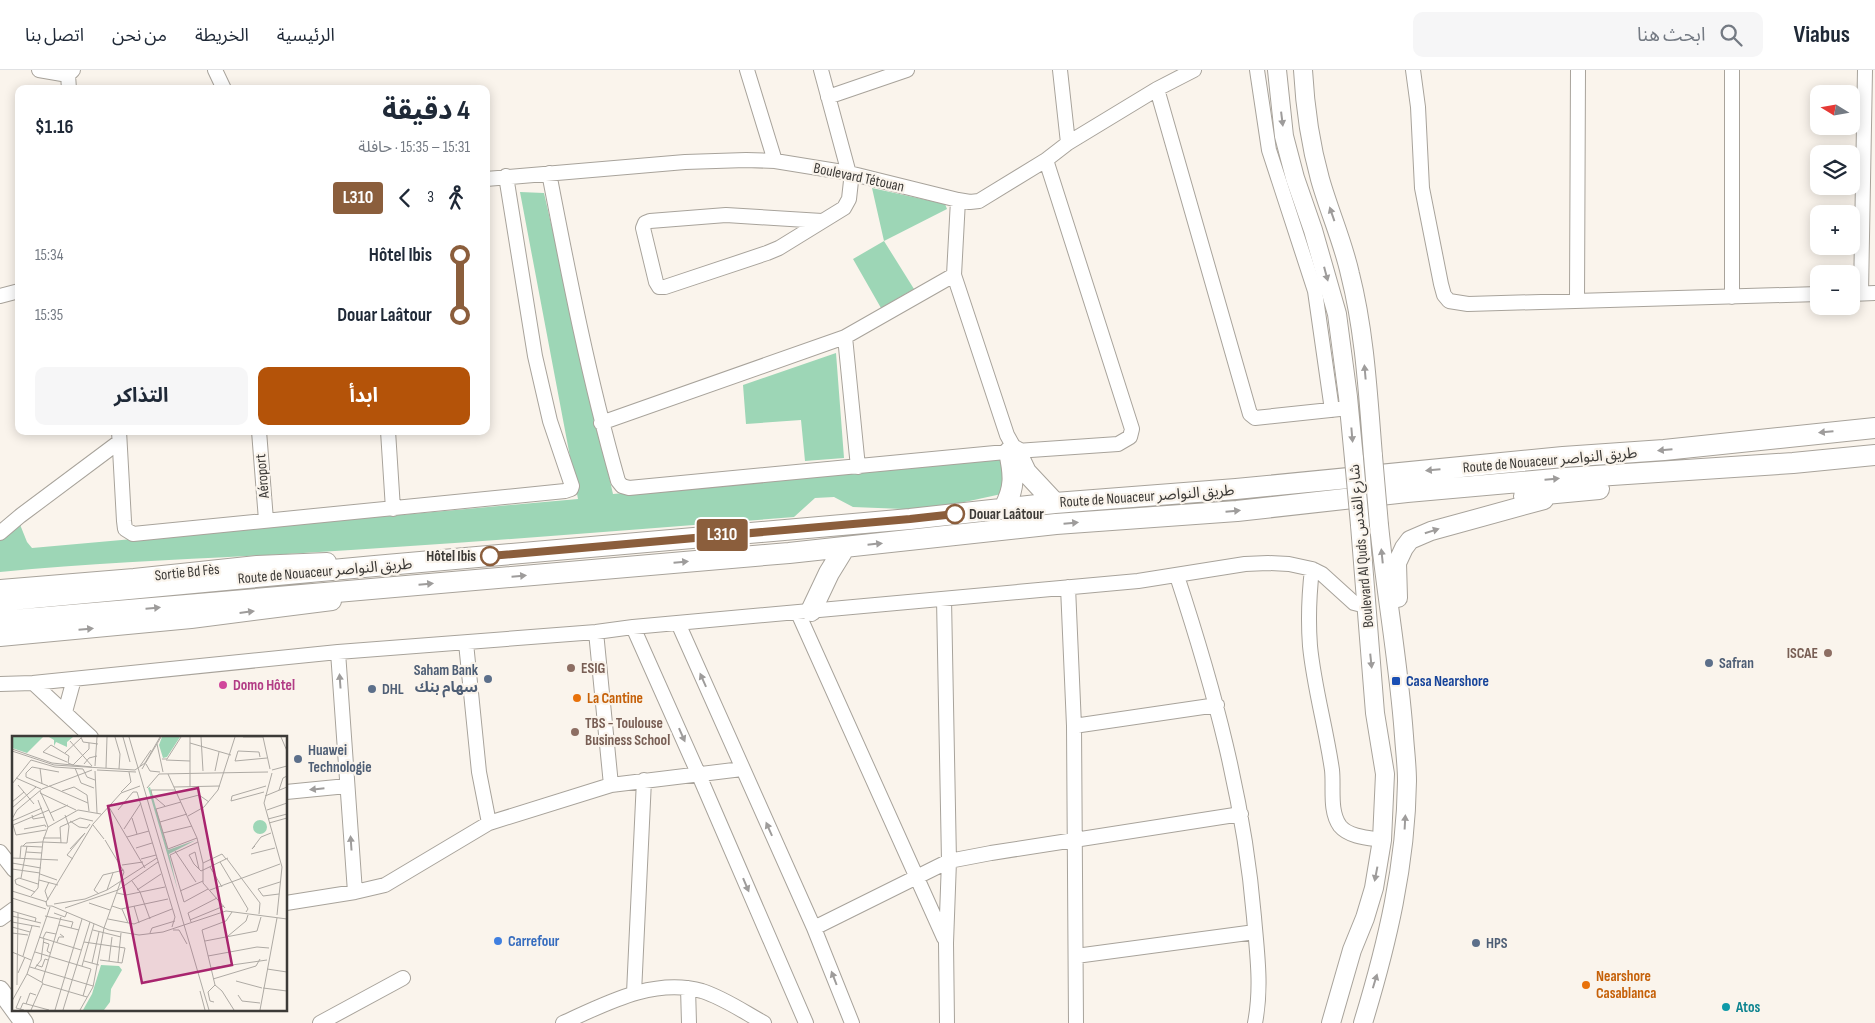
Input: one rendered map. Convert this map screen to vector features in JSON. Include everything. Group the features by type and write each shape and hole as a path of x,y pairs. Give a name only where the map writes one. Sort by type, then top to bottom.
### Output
{"highway":[{"name":"Route de Nouaceur طريق النواصر","path":"0,602 375,566 910,519 1055,503 1236,489 1553,458 1664,450 1875,428"},
{"path":"1011,446 1026,472 1055,503"},
{"path":"1004,508 1012,495 1013,488 1011,446"},
{"name":"Route de Nouaceur طريق النواصر","path":"0,621 845,547 1076,522 1237,511 1407,492 1566,478 1875,456"},
{"path":"1407,492 1432,496 1469,498 1564,493 1875,467"},
{"path":"804,616 845,547"},
{"path":"804,616 816,571 809,550"}],"main road":[{"name":"Boulevard Al Quds شارع القدس","path":"1277,70 1284,136 1336,314 1341,409 1354,459 1375,713 1385,774 1382,840 1367,910 1350,957 1331,1023"},
{"name":"Boulevard Al Quds شارع القدس","path":"1303,70 1310,138 1320,179 1350,274 1359,318 1379,525 1402,705 1407,779 1405,834 1394,907 1380,965 1362,1023"},
{"path":"1392,630 1399,606 1397,563 1410,540 1431,531 1564,493"},
{"name":"Sortie Bd Fès","path":"0,589 125,579 257,565 317,562 375,566"},
{"path":"0,637 191,620 273,610 355,597 382,588"},
{"path":"0,990 15,1016"}],"street":[{"path":"39,70 70,78"},
{"path":"215,70 222,85"},
{"path":"747,70 775,161"},
{"path":"820,70 849,173 850,191 847,204 840,211 767,254 662,288 656,282 643,228 645,223 650,221 726,215 822,221"},
{"path":"828,97 907,70"},
{"path":"1060,70 1068,143"},
{"name":"Boulevard Tétouan","path":"490,178 718,160 775,161 849,173 958,200 979,201 1046,160 1068,143 1157,89 1194,70"},
{"path":"1157,89 1250,414 1255,418 1341,409 1315,292 1269,150 1257,70"},
{"path":"1413,70 1418,107 1422,188 1444,295 1449,301 1463,304 1810,294"},
{"path":"1577,300 1578,70"},
{"path":"1732,70 1732,296"},
{"path":"1862,293 1865,70"},
{"path":"549,173 576,318 602,423 618,481 622,486 629,488 858,467 1011,446 1118,444 1130,437 1132,429 1046,160"},
{"path":"119,436 124,521 127,532 133,534 565,492 571,489 572,486 550,421 535,356 506,176"},
{"path":"958,200 954,275 1011,446"},
{"path":"602,423 845,337 954,275"},
{"path":"0,296 15,292"},
{"path":"845,337 858,467"},
{"name":"Aéroport","path":"258,435 266,520"},
{"path":"388,435 393,509"},
{"path":"0,534 119,436"},
{"path":"0,684 33,683 338,652 596,632 678,623 804,616 944,598 1177,576 1235,566 1268,563 1289,564 1312,569 1322,574 1354,603 1366,606"},
{"path":"1312,569 1309,604 1310,647 1327,740 1335,817 1344,830 1353,834 1382,840"},
{"path":"1177,576 1217,705 1241,814 1252,885 1256,932 1259,986 1255,1023"},
{"path":"1068,587 1074,726 1076,1023"},
{"path":"944,598 949,861 946,943 952,1021"},
{"path":"804,616 946,943"},
{"path":"678,623 814,928 852,1023"},
{"path":"633,627 806,1023"},
{"path":"596,632 611,785"},
{"path":"466,643 480,772 488,823"},
{"path":"338,652 355,892"},
{"path":"65,712 74,679"},
{"path":"33,683 90,736"},
{"path":"1074,726 1217,705"},
{"path":"288,903 386,885 488,823 611,785 742,769"},
{"path":"634,993 644,780"},
{"path":"288,792 347,786"},
{"path":"814,928 949,861 1241,814"},
{"path":"0,852 12,867"},
{"path":"0,919 12,911"},
{"path":"1076,956 1256,932"},
{"path":"320,1023 403,978"},
{"path":"562,1023 634,993 658,988 688,988 704,992 722,999 764,1023"},
{"path":"688,988 689,1023"}],"green space":[{"path":"872,188 945,204 947,209 884,241"},
{"path":"520,192 544,193 613,494 1003,459 1006,493 928,510 853,507 834,497 815,498 794,517 426,545 114,563 0,572 0,538 19,522 27,542 32,548 578,499"},
{"path":"884,241 914,289 881,308 853,259"},
{"path":"836,353 844,458 805,461 801,420 746,424 743,385"}],"bus line":[{"name":"L310","path":"490,556 955,514"}],"place":[{"name":"Douar Laâtour","path":"955,514"},
{"name":"Hôtel Ibis","path":"490,556"},
{"name":"ISCAE","path":"1828,653"},
{"name":"Safran","path":"1709,663"},
{"name":"ESIG","path":"571,668"},
{"name":"Saham Bank سهام بنك","path":"488,679"},
{"name":"Casa Nearshore","path":"1396,681"},
{"name":"Domo Hôtel","path":"223,685"},
{"name":"DHL","path":"372,689"},
{"name":"La Cantine","path":"577,698"},
{"name":"TBS - Toulouse Business School","path":"575,732"},
{"name":"Huawei Technologie","path":"298,759"},
{"name":"Carrefour","path":"498,941"},
{"name":"HPS","path":"1476,943"},
{"name":"Nearshore Casablanca","path":"1586,985"},
{"name":"Atos","path":"1726,1007"}]}
